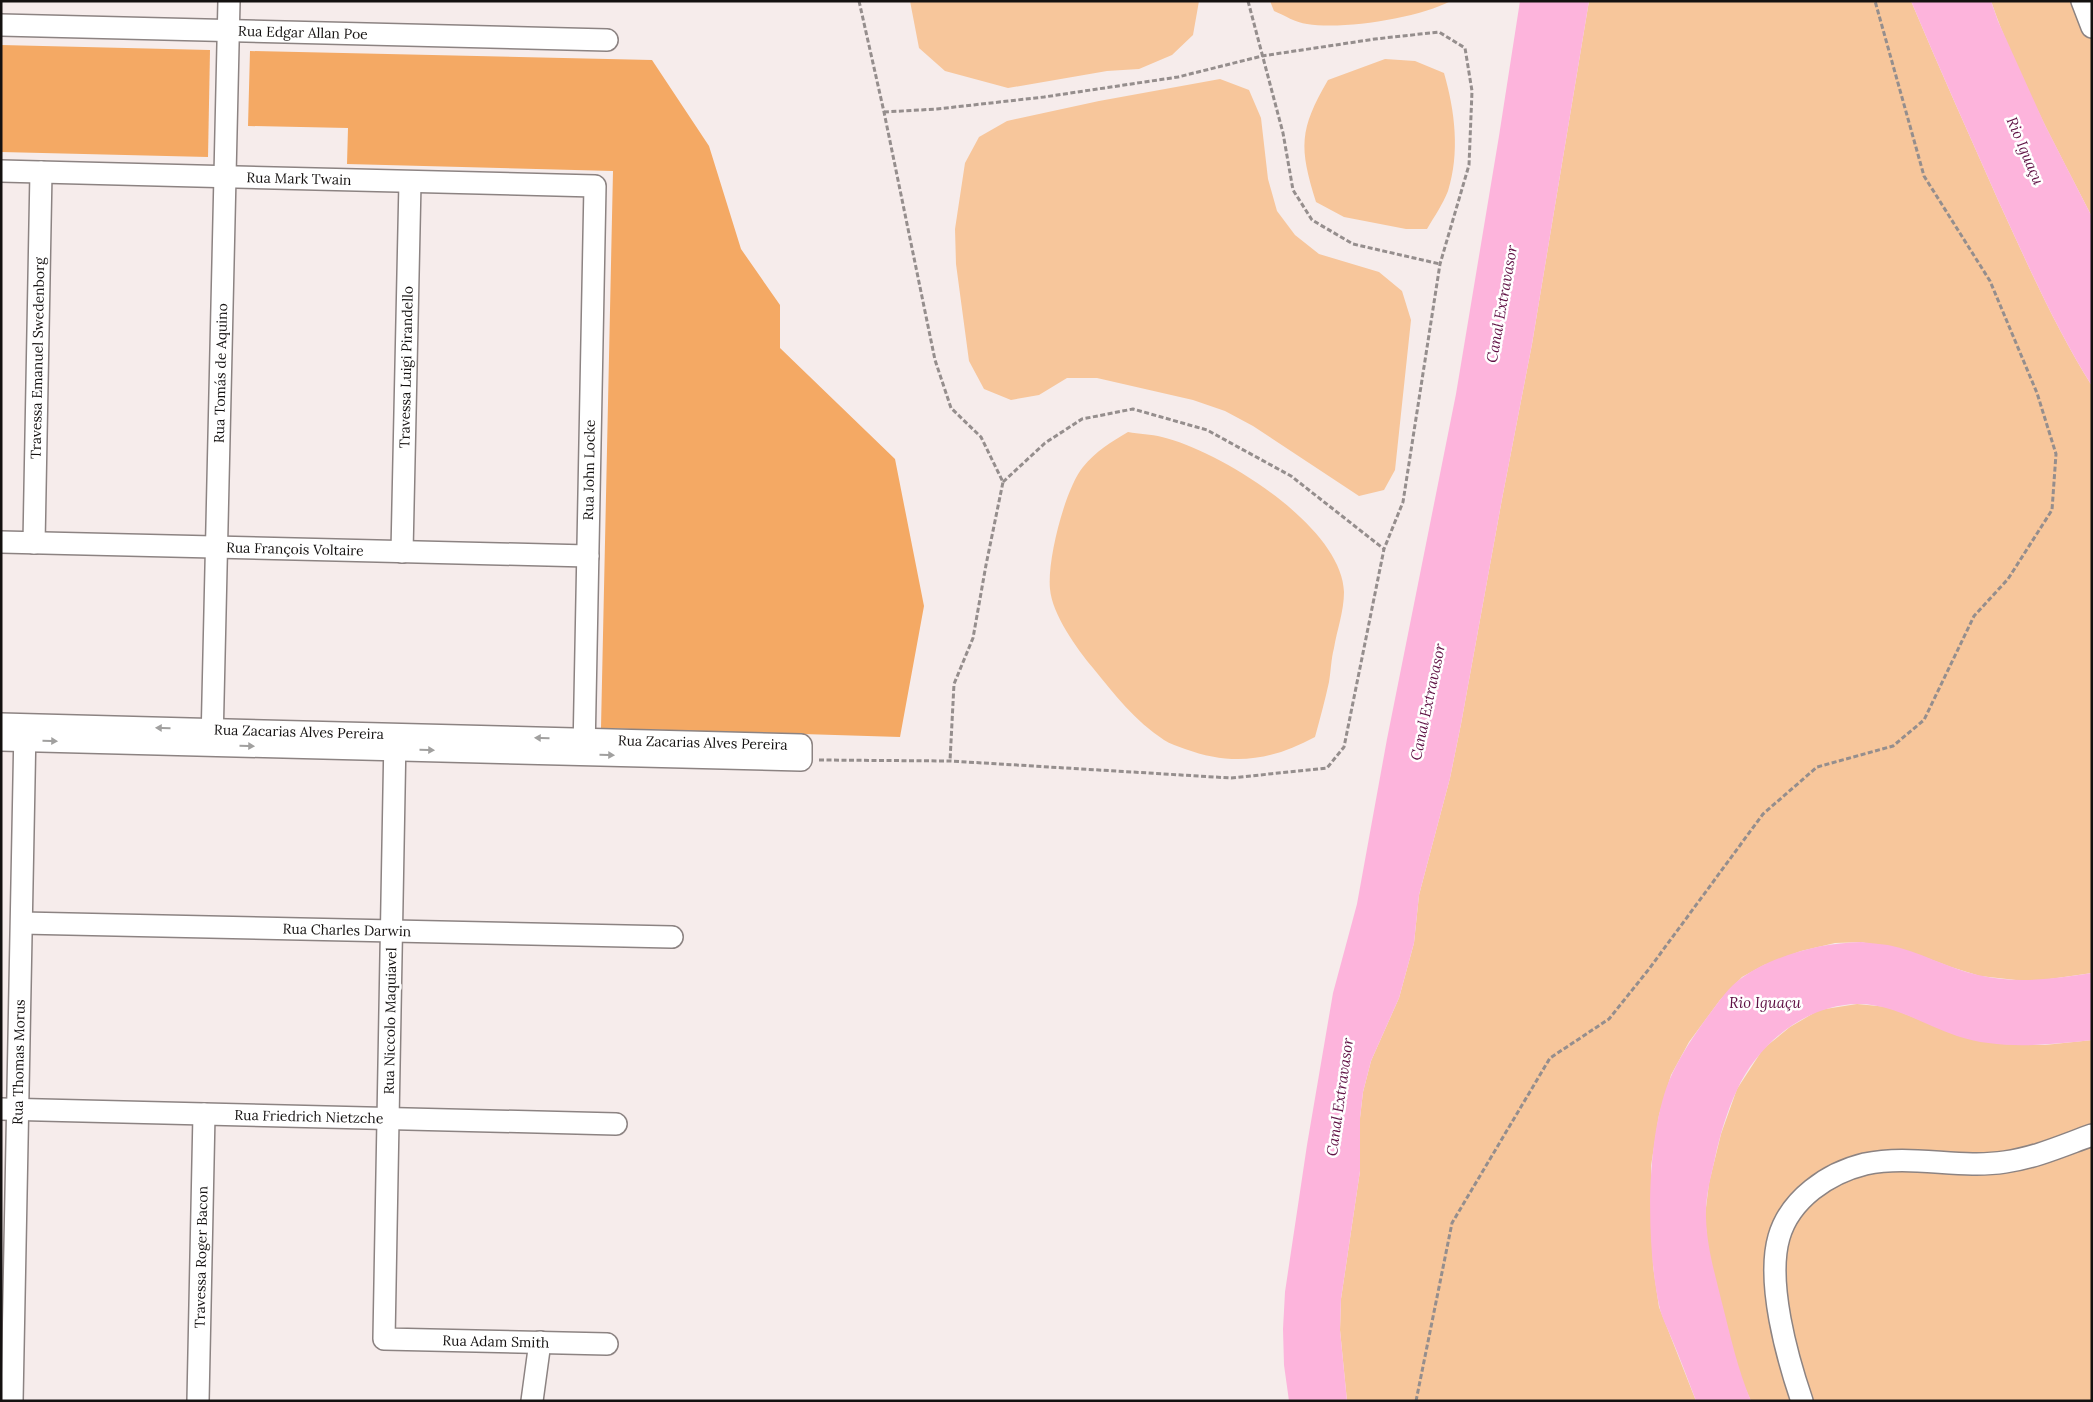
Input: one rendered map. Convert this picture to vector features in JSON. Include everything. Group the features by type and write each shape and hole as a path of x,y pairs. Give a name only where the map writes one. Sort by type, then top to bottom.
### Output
{"street":[{"name":"Rua Tomás de Aquino","path":"212,737 229,1"},
{"path":"2082,1 2092,27"},
{"name":"Rua Edgar Allan Poe","path":"1,25 607,40"},
{"name":"Rua Mark Twain","path":"1,171 595,186"},
{"name":"Travessa Emanuel Swedenborg","path":"34,543 41,172"},
{"name":"Travessa Luigi Pirandello","path":"402,552 410,182"},
{"name":"Rua John Locke","path":"584,747 595,186"},
{"name":"Rua François Voltaire","path":"1,542 588,556"},
{"name":"Rua Zacarias Alves Pereira","path":"1,724 25,733"},
{"name":"Rua Zacarias Alves Pereira","path":"1,740 25,733 212,737 584,747 801,760"},
{"name":"Rua Thomas Morus","path":"12,1401 10,1109 22,923 25,733"},
{"name":"Rua Niccolo Maquiavel","path":"384,1339 395,742"},
{"name":"Rua Charles Darwin","path":"22,923 672,937"},
{"name":"Rua Friedrich Nietzche","path":"10,1109 616,1124"},
{"name":"Travessa Roger Bacon","path":"198,1401 204,1114"},
{"path":"1802,1401 1783,1336 1778,1301 1776,1263 1779,1237 1789,1216 1801,1199 1822,1182 1844,1170 1865,1164 1912,1162 1983,1165 2008,1162 2045,1152 2092,1135"},
{"name":"Rua Adam Smith","path":"384,1339 607,1344"},
{"path":"532,1401 540,1342"}],"path":[{"path":"859,1 935,360 951,408 981,437 1004,482"},
{"path":"1248,1 1282,133 1293,190 1312,220 1353,244 1440,264"},
{"path":"1416,1401 1452,1223 1550,1058 1609,1019 1650,970 1763,814 1817,767 1893,746 1924,720 1974,616 2008,579 2052,510 2056,454 2037,393 1990,281 1924,176 1875,1"},
{"path":"801,760 950,761 1231,778 1327,768 1344,747 1384,549 1403,502 1440,264 1468,165 1472,91 1466,48 1440,32 1375,39 1262,56 1178,77 1044,97 937,109 884,112"},
{"path":"950,761 954,684 973,638 1004,482 1045,443 1082,419 1133,409 1207,430 1291,476 1384,549"}],"shaded area":[{"path":"910,1 1199,1 1193,35 1172,55 1139,69 1107,71 1008,88 945,71 919,48"},
{"path":"1270,1 1451,1 1420,13 1380,21 1360,24 1322,25 1303,23 1290,19 1274,11"},
{"path":"1589,1 1911,1 2031,271 2066,341 2092,386 2092,973 2043,980 2016,980 1980,976 1919,955 1861,942 1835,943 1801,951 1764,965 1742,977 1720,1000 1689,1042 1671,1075 1659,1115 1651,1166 1653,1266 1659,1307 1696,1401 1347,1401 1340,1330 1341,1299 1360,1171 1360,1118 1363,1092 1371,1061 1399,998 1414,943 1419,895 1450,778 1532,344"},
{"path":"1991,1 2092,1 2092,217 2025,84"},
{"path":"1,45 210,50 208,157 1,152"},
{"path":"250,51 652,60 709,146 741,249 780,305 780,348 895,459 924,606 900,737 601,728 613,171 347,164 348,128 248,126"},
{"path":"1385,59 1415,61 1444,73 1448,87 1455,132 1452,177 1441,206 1427,229 1406,229 1344,217 1316,202 1310,183 1305,152 1307,126 1318,97 1328,80"},
{"path":"1220,79 1249,90 1261,118 1268,179 1277,211 1295,235 1319,254 1379,272 1402,291 1411,320 1395,470 1384,490 1359,496 1253,426 1225,411 1193,400 1097,378 1067,378 1039,395 1011,400 984,389 969,361 956,264 955,229 965,163 979,137 1007,121 1099,101"},
{"path":"1128,432 1162,437 1215,458 1245,475 1274,495 1301,518 1323,542 1338,567 1344,592 1329,682 1315,737 1299,745 1267,756 1235,759 1219,758 1171,744 1153,733 1126,707 1109,688 1066,631 1055,609 1050,589 1054,543 1064,508 1076,477 1088,461 1110,443"},
{"path":"1857,1004 1888,1007 1959,1036 2001,1044 2045,1045 2092,1040 2092,1401 1751,1401 1739,1374 1708,1251 1705,1216 1709,1183 1721,1134 1737,1089 1763,1049 1790,1027 1819,1010"}],"water":[{"name":"Canal Extravasor","path":"1520,1 1589,1 1532,344 1450,778 1419,895 1414,943 1399,998 1371,1061 1363,1092 1360,1118 1360,1171 1341,1299 1340,1330 1347,1401 1289,1401 1284,1365 1285,1292 1307,1145 1333,993 1357,904 1387,739 1456,394"},
{"name":"Rio Iguaçu","path":"1911,1 1991,1 1998,21 2045,125 2092,217 2092,386 2066,341 2031,271"},
{"name":"Rio Iguaçu","path":"1861,942 1888,945 1911,951 1967,972 1992,978 2035,980 2092,973 2092,1040 2041,1045 1989,1043 1957,1036 1883,1007 1857,1004 1819,1011 1785,1030 1770,1043 1746,1073 1730,1106 1717,1149 1706,1203 1708,1240 1714,1271 1735,1352 1751,1401 1696,1401 1661,1313 1655,1280 1650,1220 1650,1188 1657,1126 1663,1098 1672,1074 1688,1044 1720,1000 1738,981 1770,962 1800,951 1815,947"}]}
